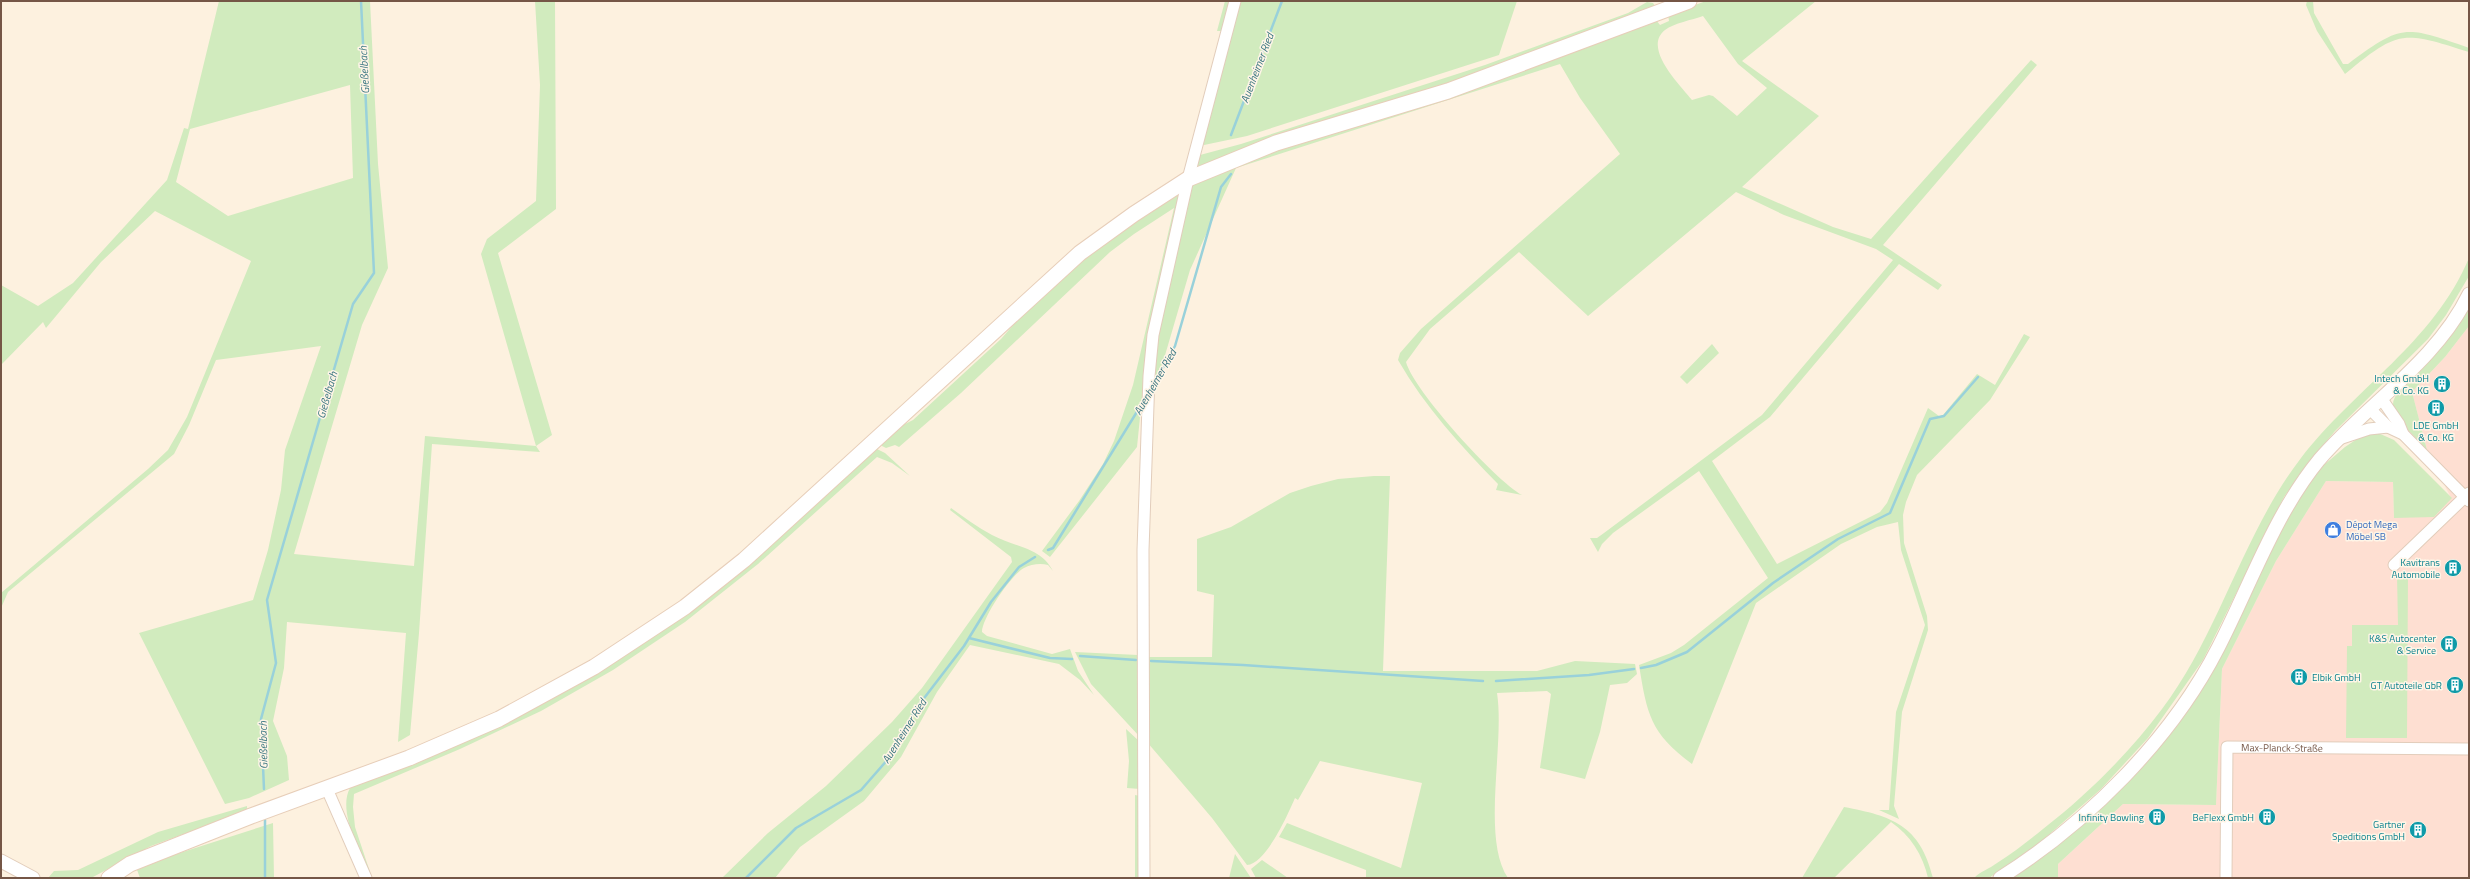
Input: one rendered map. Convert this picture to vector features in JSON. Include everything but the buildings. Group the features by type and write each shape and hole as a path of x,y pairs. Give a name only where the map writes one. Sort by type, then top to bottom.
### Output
{"main road":[{"path":"109,878 130,864 251,816 408,758 499,719 594,667 685,607 744,560 1080,253 1134,214 1188,180 1276,143 1448,91 1689,1"}],"street":[{"path":"1144,878 1143,550 1147,407 1153,335 1188,180 1235,1"},
{"path":"2000,878 2086,814 2127,774 2168,724 2202,677 2218,648 2269,541 2292,500 2319,460 2438,342 2469,294"},
{"path":"2381,398 2399,424 2403,434"},
{"path":"2370,409 2388,427 2403,434 2468,497 2394,564"},
{"path":"2342,438 2369,429 2388,427"},
{"name":"Max-Planck-Straße","path":"2226,878 2227,747 2469,749"},
{"path":"327,789 366,878"},
{"path":"1,861 33,878"}],"shaded area":[{"path":"2469,326 2469,878 2058,878 2058,864 2123,804 2216,805 2222,669 2276,561 2326,481 2393,482 2394,518 2451,498 2427,450 2412,392 2445,357"}],"green space":[{"path":"219,1 370,1 378,164 388,268 362,325 294,554 414,566 425,436 536,446 540,452 432,444 419,633 410,735 398,742 406,633 287,622 284,668 273,721 287,756 289,780 249,798 225,804 139,633 253,600 268,550 281,490 285,450 321,346 216,360 189,425 174,454 8,592 1,608 1,593 148,469 168,450 187,417 251,261 155,211 101,262 46,328 43,322 1,365 1,285 38,306 73,283 167,180 184,128 188,129","holes":["350,85 353,178 228,216 176,182 190,129"]},
{"path":"535,1 555,1 556,209 498,253 552,435 536,446 481,254 487,239 536,201 540,85"},
{"path":"1225,1 1231,1 1222,31 1217,31"},
{"path":"1239,1 1517,1 1499,55 1247,136 1204,145 1202,142"},
{"path":"1706,1 1816,1 1742,61 1819,116 1742,187 1833,227 1871,239 2031,60 2037,65 1883,245 1942,285 1938,290 1899,264 1770,417 1712,461 1777,564 1880,512 1887,503 1928,408 1939,416 1943,415 1977,374 1995,385 2024,334 2030,337 1990,400 1917,475 1906,502 1903,515 1904,543 1927,616 1928,630 1902,712 1894,806 1899,819 1879,810 1889,810 1896,712 1925,625 1901,550 1898,522 1877,527 1841,544 1756,603 1692,764 1667,742 1653,721 1648,710 1639,665 1671,653 1684,645 1768,578 1699,471 1613,533 1602,544 1598,552 1590,538 1597,538 1604,533 1762,415 1893,260 1876,249 1784,215 1736,192 1588,316 1519,252 1430,329 1406,362 1412,375 1424,393 1457,434 1494,472 1522,495 1496,490 1498,484 1470,455 1431,410 1398,360 1400,353 1421,329 1620,154 1580,98 1560,64 1236,168 1190,270 1156,386 1151,414 1159,313 1190,185 1230,165 1656,20 1660,25 1669,21 1668,15","holes":["1703,16 1738,64 1767,88 1737,116 1713,96 1709,95 1692,100 1665,66 1660,56 1658,46 1659,38 1665,30"]},
{"path":"2307,1 2313,1 2314,13 2343,64 2348,64 2381,41 2405,32 2431,35 2469,48 2469,52 2429,40 2402,38 2378,49 2345,74 2317,31 2306,5"},
{"path":"1647,2 1653,3 1655,6 1584,37 1199,168 1196,164 1200,155 1241,144 1485,65 1628,13"},
{"path":"1175,193 1179,195 1148,338 1137,447 1050,557 1042,551 1079,501 1103,464 1114,441 1133,385 1174,208 1134,234 1110,252 961,393 899,447 895,445 886,448 882,446 881,443 897,428 913,420 1001,339 1029,307 1091,251"},
{"path":"2469,258 2469,276 2446,315 2428,339 2335,431 2305,467 2284,497 2203,660 2148,738 2101,789 2036,846 1989,878 1974,878 2020,847 2059,816 2091,788 2121,758 2149,726 2182,679 2200,648 2246,551 2280,488 2301,458 2322,433 2392,364 2435,315 2454,288"},
{"path":"2469,308 2469,326 2445,357 2412,392 2427,450 2398,417 2393,406 2394,399 2399,390 2425,359 2449,336"},
{"path":"1712,344 1719,353 1687,384 1680,377"},
{"path":"2378,433 2394,440 2452,498 2434,517 2394,518 2393,482 2326,481 2276,561 2222,669 2216,805 2123,804 2058,864 2058,878 2010,878 2169,730 2282,525 2317,471 2345,447 2363,435"},
{"path":"875,448 885,453 910,476 892,463 877,457 758,564 685,622 613,670 541,711 460,749 354,794 353,807 355,827 372,878 362,858 348,821 346,809 350,788 584,678"},
{"path":"1390,476 1383,671 1537,671 1575,661 1635,664 1637,674 1627,683 1610,685 1600,732 1585,779 1540,768 1551,694 1547,691 1497,693 1499,714 1495,790 1496,840 1500,861 1508,878 1366,878 1366,870 1279,837 1287,823 1401,868 1422,783 1320,761 1298,800 1295,798 1282,826 1269,848 1262,856 1247,865 1212,818 1147,742 1148,657 1212,657 1214,595 1197,591 1197,539 1231,527 1290,493 1338,479"},
{"path":"951,508 992,535 1034,552 1048,563 1053,571 1048,565 1039,564 1024,568 1018,572 992,607 983,626 982,632 987,636 1052,654 1070,649 1078,671 1094,695 1080,680 1059,664 970,645 937,692 901,757 864,801 800,847 775,878 722,878 768,833 826,786 892,722 922,688 1012,562 1011,557 950,510"},
{"path":"2397,575 2408,575 2407,738 2346,738 2347,646 2352,646 2352,625 2398,625"},
{"path":"1075,652 1138,655 1139,736 1091,684"},
{"path":"1126,729 1139,741 1140,789 1127,788 1129,761"},
{"path":"1135,795 1140,796 1140,878 1135,878"},
{"path":"247,806 247,811 151,846 93,877 48,878 54,871 78,870 158,832"},
{"path":"1844,807 1876,814 1890,819 1902,826 1912,835 1920,846 1927,860 1933,878 1928,878 1923,861 1910,839 1891,822 1834,878 1802,878"},
{"path":"273,823 274,878 140,878 136,867"},
{"path":"1235,854 1251,878 1229,878"},
{"path":"1262,860 1288,878 1256,878 1251,869"}],"waterway":[{"name":"Gießelbach","path":"264,789 261,719 276,663 267,600 353,304 374,273 361,1"},
{"name":"Auenheimer Ried","path":"1231,135 1282,1"},
{"name":"Auenheimer Ried","path":"1153,386 1175,346 1221,187 1231,174"},
{"path":"1641,668 1656,665 1687,652 1773,583 1838,539 1890,513 1930,419 1944,416 1978,377"},
{"name":"Auenheimer Ried","path":"1048,550 1053,548 1143,402"},
{"name":"Auenheimer Ried","path":"746,878 796,828 861,790 889,758 915,710 964,646 991,602 1019,567 1035,557"},
{"path":"969,638 1050,658 1072,659"},
{"path":"1080,656 1136,660"},
{"path":"1151,661 1243,665 1483,681"},
{"path":"1496,681 1589,675 1634,669"},
{"name":"Gießelbach","path":"265,820 265,878"}],"place":[{"name":"Intech GmbH & Co. KG","path":"2442,384"},
{"name":"LDE GmbH & Co. KG","path":"2436,408"},
{"name":"Dépot Mega Möbel SB","path":"2333,530"},
{"name":"Kavitrans Automobile","path":"2453,568"},
{"name":"K&S Autocenter & Service","path":"2449,644"},
{"name":"Elbik GmbH","path":"2299,677"},
{"name":"GT Autoteile GbR","path":"2455,685"},
{"name":"Infinity Bowling","path":"2157,817"},
{"name":"BeFlexx GmbH","path":"2267,817"},
{"name":"Gartner Speditions GmbH","path":"2418,830"}]}
